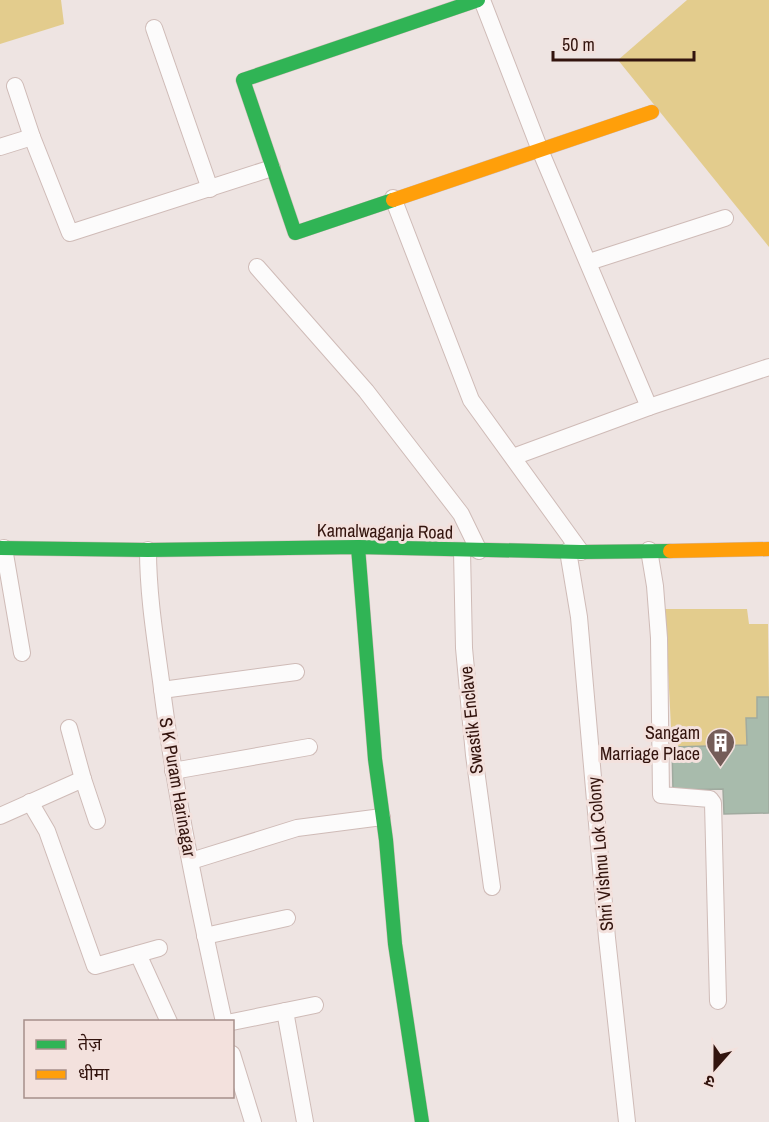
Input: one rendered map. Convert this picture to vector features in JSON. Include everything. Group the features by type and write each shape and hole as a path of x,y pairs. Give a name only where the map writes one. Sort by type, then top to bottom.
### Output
{"street":[{"path":"649,407 540,150 480,0 243,80 295,233 393,198 540,150 652,112"},
{"path":"154,28 210,189"},
{"path":"15,86 32,137 70,233 272,168"},
{"path":"0,147 32,137"},
{"path":"393,198 471,400 513,457 574,552"},
{"path":"589,262 725,218"},
{"path":"257,267 366,391 461,514 471,551"},
{"path":"513,457 649,407 769,367"},
{"path":"358,547 374,748 395,944 422,1122"},
{"name":"Kamalwaganja Road","path":"2,548 148,550 358,547 574,552 769,549"},
{"path":"2,548 22,653"},
{"name":"S K Puram Harinagar","path":"148,550 148,583 173,771 224,1020"},
{"path":"649,550 655,586 659,638 662,795 710,799 714,803 718,1001"},
{"name":"Swastik Enclave","path":"471,551 465,660 474,755 492,887"},
{"name":"Shri Vishnu Lok Colony","path":"574,552 607,938 627,1122"},
{"path":"162,690 296,672"},
{"path":"69,728 97,821"},
{"path":"173,771 309,747"},
{"path":"0,816 83,779"},
{"path":"30,802 47,831 95,966 159,948"},
{"path":"191,861 297,828 382,817"},
{"path":"205,936 287,918"},
{"path":"138,954 168,1020"},
{"path":"234,1022 315,1005"},
{"path":"285,1011 305,1122"},
{"path":"234,1060 253,1122"}],"shaded area":[{"path":"0,0 61,0 64,24 0,44"},
{"path":"687,0 769,0 769,247 618,60"},
{"path":"665,609 747,609 749,624 768,624 769,697 757,697 757,718 746,718 747,745 672,747"}],"building":[{"name":"Sangam Marriage Place","path":"757,697 769,697 769,813 724,814 723,789 673,790 672,747 747,745 746,718 757,718"}],"traffic: fast":[{"path":"393,200 295,233 243,80 478,0"},
{"path":"358,547 375,759 386,840 395,944 422,1122"},
{"path":"0,548 148,550 358,547 581,552 670,551"}],"traffic: slow":[{"path":"393,200 652,112"},
{"path":"670,551 769,549"}],"place":[{"name":"Sangam Marriage Place","path":"721,768"}]}
